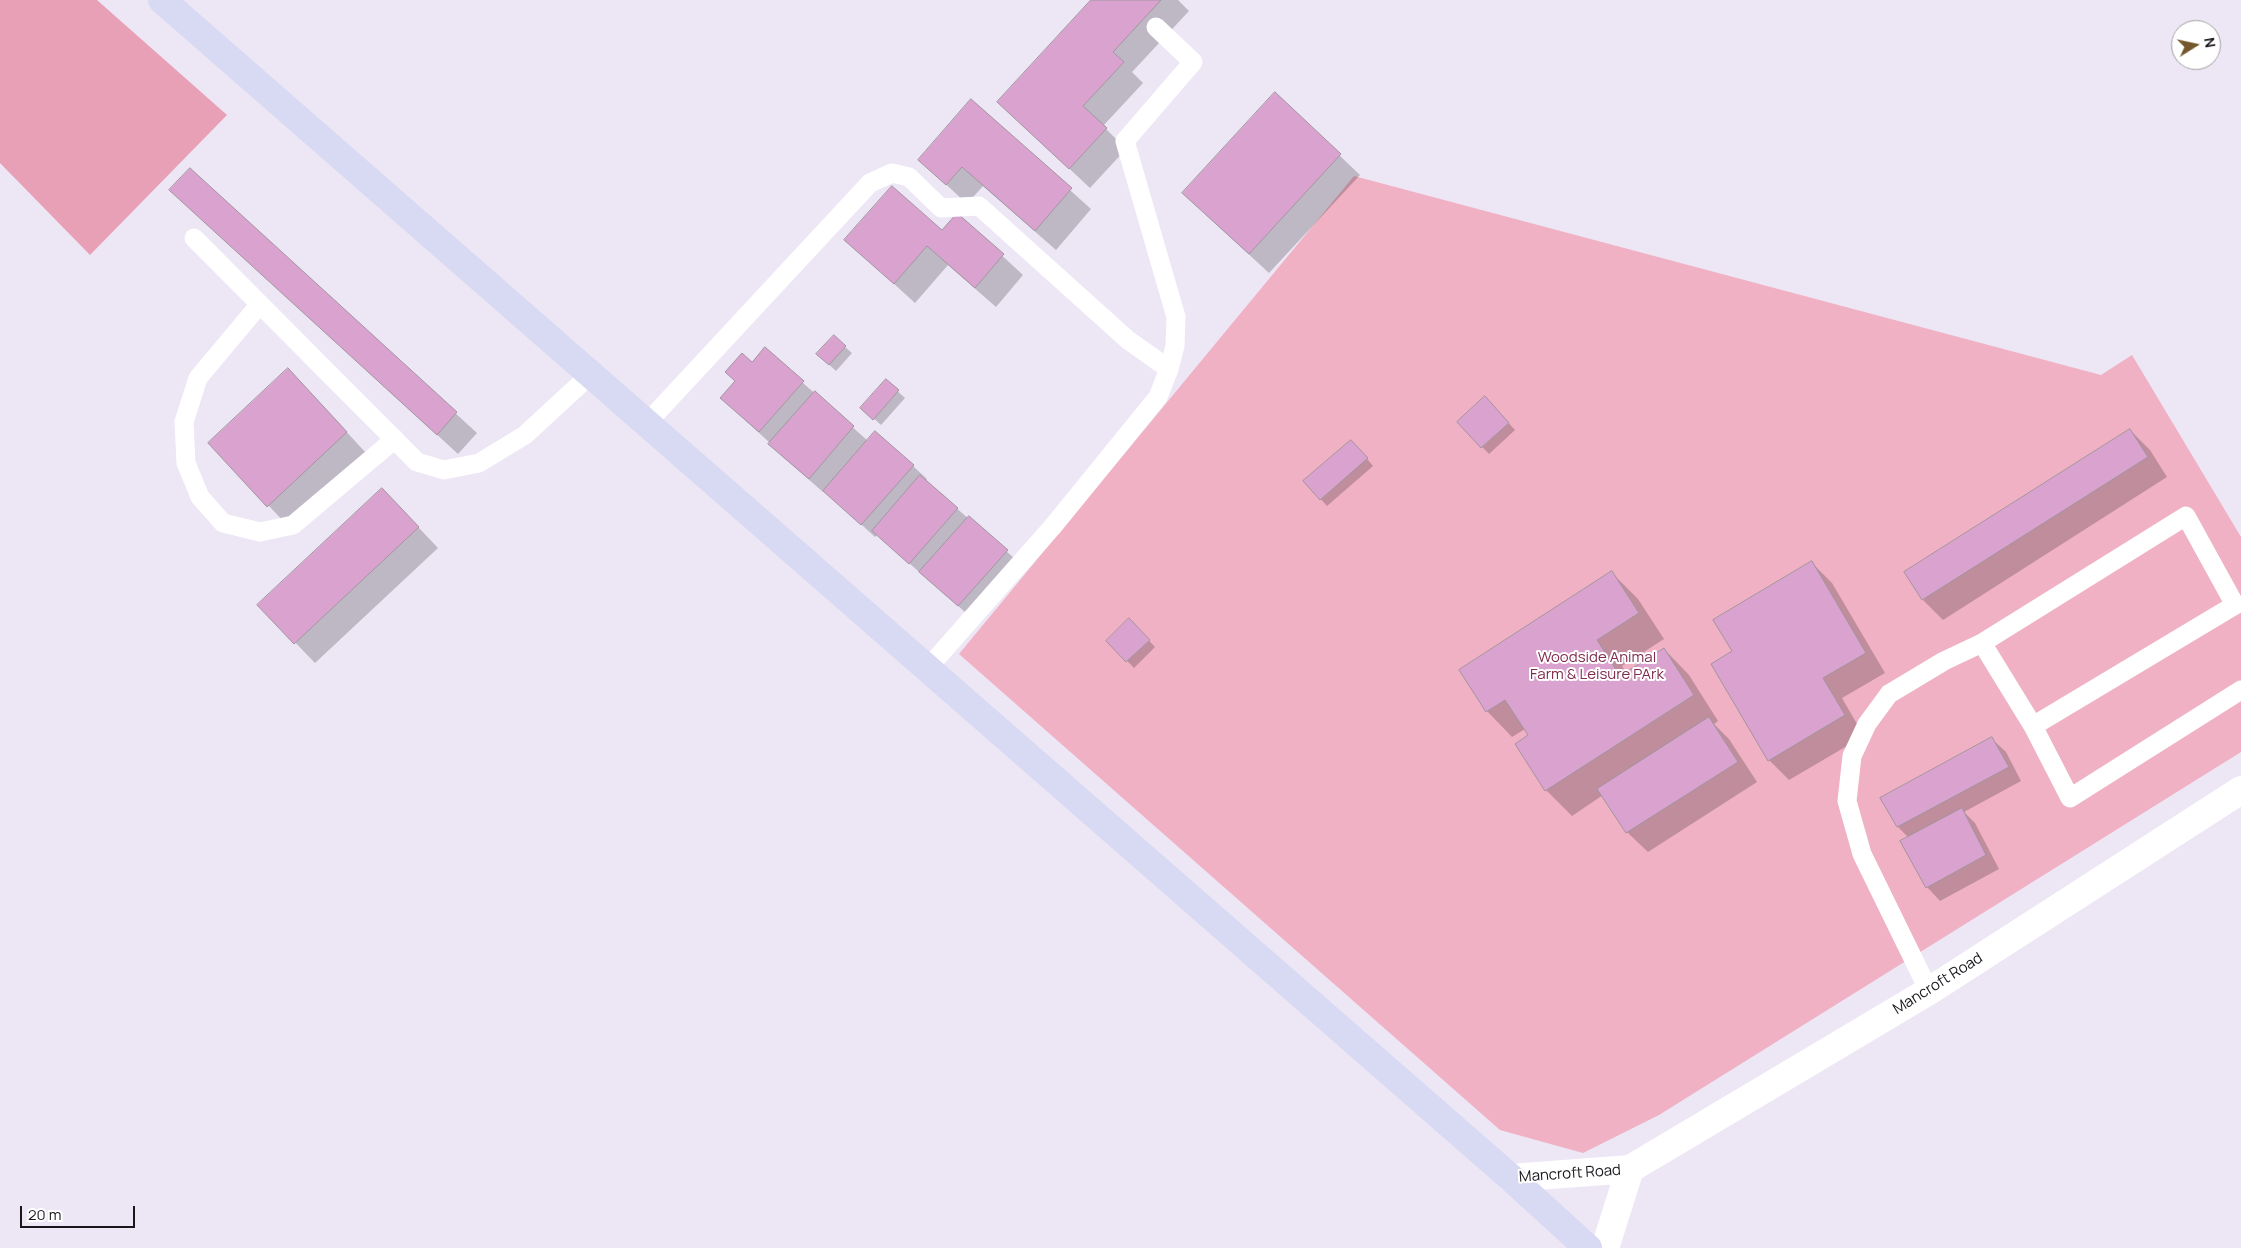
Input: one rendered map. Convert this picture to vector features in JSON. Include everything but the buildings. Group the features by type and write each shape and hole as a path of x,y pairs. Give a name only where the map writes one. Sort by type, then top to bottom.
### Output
{"main road":[{"path":"162,0 1511,1178 1588,1248"}],"street":[{"name":"Mancroft Road","path":"1511,1178 1630,1169 1930,991 2241,790"},
{"name":"Mancroft Road","path":"1605,1248 1630,1169"}],"lane":[{"path":"926,669 1054,526 1158,397 1170,369 1175,346 1176,317 1125,141 1193,62 1156,27"},
{"path":"646,424 870,183 892,173 909,177 941,208 979,206 1128,340 1170,369"},
{"path":"194,238 418,462 444,470 479,463 525,435 590,375"},
{"path":"260,304 198,378 184,422 186,463 200,497 223,523 260,532 293,525 395,439"},
{"path":"1930,991 1862,854 1847,801 1852,756 1867,724 1889,694 1944,661 1982,643 2186,516 2238,610 2033,726"},
{"path":"1982,643 2033,726 2070,798 2241,690"}],"green space":[{"name":"Woodside Animal Farm & Leisure PArk","path":"1354,176 2101,375 2132,355 2241,537 2241,752 1659,1115 1583,1153 1500,1130 959,654"}],"shaded area":[{"path":"0,0 97,0 227,115 90,255 0,163"}]}
